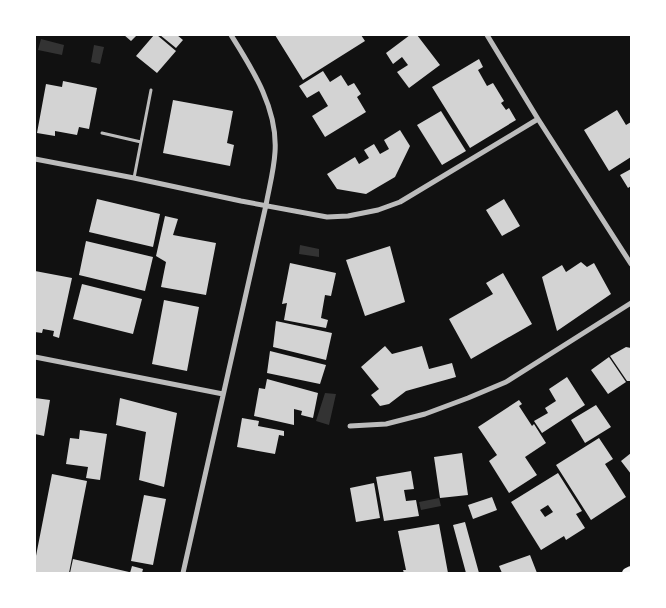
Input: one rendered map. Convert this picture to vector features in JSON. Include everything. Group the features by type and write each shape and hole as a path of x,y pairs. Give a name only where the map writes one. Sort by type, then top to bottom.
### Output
{"main road":[{"path":"627,573 631,571"}],"street":[{"path":"183,573 266,205 275,153 273,121 270,108 255,76 231,35"},
{"path":"487,35 538,119 631,264"},
{"path":"35,159 328,217 348,216 378,210 400,202 538,119"},
{"path":"350,426 386,424 425,414 506,382 631,303"},
{"path":"35,357 223,394"}],"lane":[{"path":"134,178 151,90"},
{"path":"102,133 141,142"}],"shaded area":[{"path":"41,39 64,45 62,55 38,50"},
{"path":"94,45 104,47 100,64 91,62"},
{"path":"300,245 319,249 319,257 299,254"},
{"path":"325,393 336,394 329,425 316,421"},
{"path":"439,498 441,506 421,510 419,502"}],"building":[{"path":"124,35 137,35 131,41"},
{"path":"154,35 157,35 176,51 157,73 136,56"},
{"path":"160,35 177,35 183,40 176,48"},
{"path":"275,35 361,35 365,41 303,80"},
{"path":"410,35 417,35 440,65 409,88 397,72 408,65 402,57 393,64 386,53"},
{"path":"479,59 483,67 478,70 487,86 493,83 504,101 501,103 506,110 509,108 516,120 470,148 432,87"},
{"path":"323,71 330,82 341,75 348,86 354,83 361,94 357,97 366,112 325,137 312,116 328,106 319,91 307,98 299,86"},
{"path":"63,81 97,88 89,129 79,127 77,135 55,131 55,136 37,133 46,84 62,87"},
{"path":"173,100 233,111 227,143 234,145 230,166 163,153"},
{"path":"617,110 626,125 631,122 631,157 609,171 584,130"},
{"path":"441,111 466,151 442,165 417,125"},
{"path":"400,130 410,146 395,177 366,194 337,189 327,174 355,157 359,164 369,158 364,150 374,144 380,154 389,149 384,140"},
{"path":"631,169 631,186 628,188 620,175"},
{"path":"97,199 160,214 153,247 89,232"},
{"path":"504,199 520,226 502,236 486,210"},
{"path":"165,216 178,219 173,235 216,243 206,295 161,287 166,262 156,256"},
{"path":"86,241 153,257 145,291 79,275"},
{"path":"390,246 405,302 365,316 346,260"},
{"path":"581,262 587,267 594,263 611,294 557,331 542,277 562,265 566,272"},
{"path":"290,263 336,273 331,296 325,295 321,318 328,320 326,328 284,320 287,303 282,304"},
{"path":"35,271 72,278 59,338 53,336 54,331 43,329 42,333 35,332"},
{"path":"503,273 532,324 471,359 449,319 493,294 486,283"},
{"path":"82,284 142,299 133,334 73,319"},
{"path":"164,300 199,307 187,371 152,364"},
{"path":"276,321 332,333 326,360 273,347"},
{"path":"385,346 392,354 422,346 429,369 452,363 456,377 406,391 389,404 380,406 371,395 379,389 361,367"},
{"path":"626,347 631,348 631,381 627,381 610,356"},
{"path":"270,351 326,365 320,384 267,373"},
{"path":"609,357 626,382 608,394 591,370"},
{"path":"567,377 585,405 542,433 534,421 548,413 545,408 556,401 549,389"},
{"path":"267,379 318,393 313,418 301,415 302,411 294,409 294,425 254,416 259,388 265,389"},
{"path":"35,398 50,400 44,436 35,434"},
{"path":"120,398 177,413 164,487 139,480 146,432 116,425"},
{"path":"519,400 522,404 519,406 532,426 534,424 546,443 525,457 537,475 509,493 489,461 497,455 478,427"},
{"path":"596,405 611,427 585,443 571,420"},
{"path":"242,418 259,421 258,426 284,431 284,436 279,435 275,454 237,447"},
{"path":"80,430 107,434 100,480 86,478 88,467 66,464 70,438 79,439"},
{"path":"599,438 613,459 605,464 626,497 591,520 556,465"},
{"path":"462,453 468,495 440,498 434,457"},
{"path":"631,453 631,474 621,461"},
{"path":"411,471 414,489 404,490 406,501 416,500 419,516 384,521 376,477"},
{"path":"558,473 582,511 576,514 585,528 566,540 564,536 541,550 511,502","holes":["548,505 553,512 545,517 540,510"]},
{"path":"52,474 87,481 69,573 35,573 35,561"},
{"path":"374,483 380,518 356,522 350,488"},
{"path":"144,495 166,499 153,565 131,561"},
{"path":"492,497 497,510 473,519 468,505"},
{"path":"465,522 479,573 466,573 453,525"},
{"path":"439,524 448,573 404,573 403,570 406,570 398,531"},
{"path":"530,555 537,573 502,573 499,566"},
{"path":"73,559 129,572 129,573 70,573"},
{"path":"132,566 143,569 142,573 130,573"}]}
